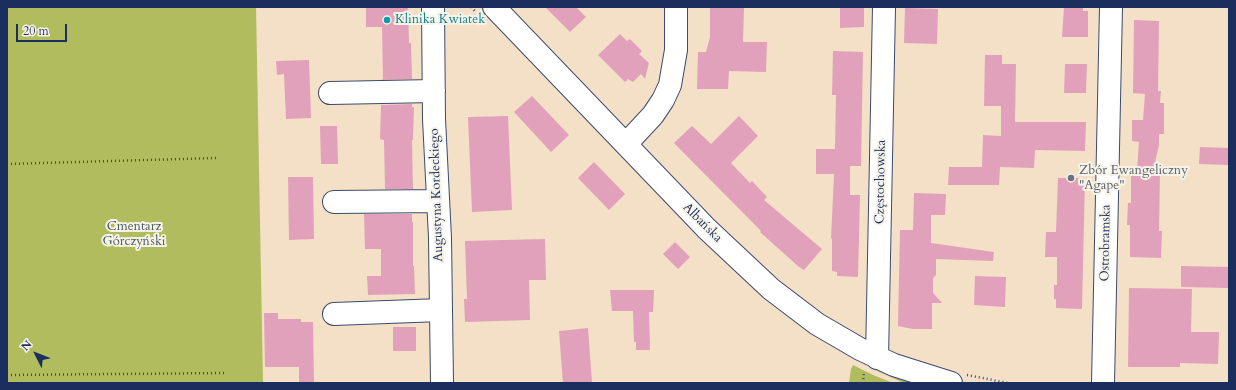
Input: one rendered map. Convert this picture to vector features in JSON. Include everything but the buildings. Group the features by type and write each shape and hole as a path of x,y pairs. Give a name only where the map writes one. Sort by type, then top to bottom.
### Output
{"street":[{"name":"Augustyna Kordeckiego","path":"433,7 434,119 438,201 442,383"},
{"name":"Albańska","path":"494,7 707,229 771,288 817,324 877,358 914,372 958,379"},
{"path":"626,144 653,115 663,100 670,85 676,50 676,7"},
{"name":"Częstochowska","path":"877,358 884,7"},
{"name":"Ostrobramska","path":"1103,383 1110,7"},
{"path":"330,93 434,91"},
{"path":"334,202 438,201"},
{"path":"334,314 441,310"}],"path":[{"path":"7,164 216,158"},
{"path":"7,375 225,374"},
{"path":"958,379 1008,383"}],"green space":[{"name":"Cmentarz Górczyński","path":"7,7 256,7 263,383 7,383"},
{"path":"872,364 921,383 904,383 870,368"},
{"path":"853,365 873,375 893,383 849,383"}],"place":[{"name":"Klinika Kwiatek","path":"387,20"},
{"name":"Zbór Ewangeliczny \"Agape\"","path":"1071,178"}]}
